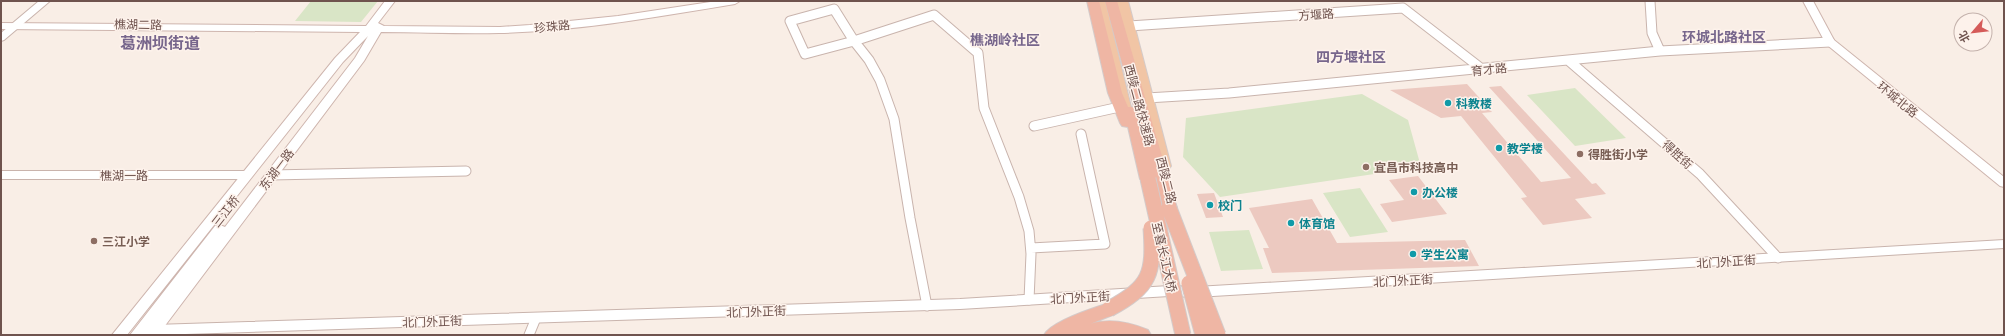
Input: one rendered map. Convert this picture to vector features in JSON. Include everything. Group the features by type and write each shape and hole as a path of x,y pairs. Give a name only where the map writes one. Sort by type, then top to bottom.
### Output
{"highway":[{"path":"1093,1 1115,93 1122,106"},
{"name":"西陵二路快速路","path":"1105,1 1148,179"},
{"name":"西陵二路快速路","path":"1111,1 1169,208"},
{"path":"1054,335 1076,322 1124,301 1142,287 1150,274 1153,256 1148,179"},
{"name":"至喜长江大桥","path":"1148,179 1183,335"},
{"path":"1169,208 1218,335"},
{"name":"至喜长江大桥","path":"1169,208 1203,335"},
{"path":"1076,335 1107,327 1130,330 1142,335"}],"main road":[{"path":"118,335 339,60 373,28 390,1"},
{"name":"东湖一路","path":"152,332 360,59 373,28 397,1"},
{"name":"珍珠路","path":"373,28 537,24 711,1"},
{"name":"珍珠路","path":"373,28 500,30 536,28 683,10 735,1"},
{"name":"西陵二路","path":"1099,1 1122,106 1179,335"},
{"name":"西陵二路","path":"1122,1 1148,98 1196,292 1209,335"},
{"name":"环城北路","path":"1808,1 1830,42 2004,183"},
{"name":"樵湖二路","path":"11,24 373,28"},
{"name":"三江桥","path":"126,335 373,28"},
{"name":"三江桥","path":"137,335 373,28"}],"street":[{"path":"1,33 40,1"},
{"path":"1,38 11,24 45,1"},
{"path":"1650,1 1650,23 1655,45 1660,51"},
{"name":"方堰路","path":"1129,26 1403,8 1482,69"},
{"path":"927,306 908,206 896,120 889,98 868,57 854,41 834,9 790,21 805,54 854,41 934,15 978,53 981,90 986,115 1014,183 1031,248 1029,300"},
{"name":"育才路","path":"1148,98 1229,93 1660,51 1830,42"},
{"name":"得胜街","path":"1568,60 1700,174 1778,258"},
{"path":"1034,126 1122,106"},
{"path":"1031,248 1105,244 1081,134"},
{"path":"271,175 466,171"},
{"name":"樵湖一路","path":"1,176 246,175"},
{"name":"北门外正街","path":"152,332 927,306 1169,291 1196,292 2004,244"},
{"path":"529,335 536,318"}],"green space":[{"path":"311,1 378,1 361,22 295,21"},
{"path":"1575,88 1626,138 1575,146 1527,95"},
{"path":"1362,94 1408,120 1421,167 1220,197 1183,157 1186,118"},
{"path":"1360,188 1388,232 1350,237 1323,193"},
{"path":"1249,230 1263,269 1221,271 1209,232"}],"building":[{"path":"1467,84 1492,112 1482,113 1541,182 1571,178 1489,87 1501,86 1592,184 1596,183 1606,194 1575,199 1592,218 1543,225 1521,198 1527,197 1461,116 1441,118 1390,90"},
{"name":"办公楼","path":"1418,176 1447,214 1392,222 1380,204 1404,200 1389,180"},
{"name":"校门","path":"1214,193 1223,217 1206,218 1197,194"},
{"path":"1312,199 1337,243 1465,240 1479,266 1272,273 1263,248 1269,248 1249,208"}],"place":[{"name":"科教楼","path":"1448,103"},
{"name":"教学楼","path":"1499,148"},
{"name":"得胜街小学","path":"1580,154"},
{"name":"宜昌市科技高中","path":"1366,167"},
{"name":"办公楼","path":"1414,192"},
{"name":"校门","path":"1210,205"},
{"name":"体育馆","path":"1291,223"},
{"name":"三江小学","path":"94,241"},
{"name":"学生公寓","path":"1413,254"}],"district":[{"name":"环城北路社区","path":"1724,36"},
{"name":"樵湖岭社区","path":"1005,39"},
{"name":"葛洲坝街道","path":"160,42"},
{"name":"四方堰社区","path":"1351,56"}]}
